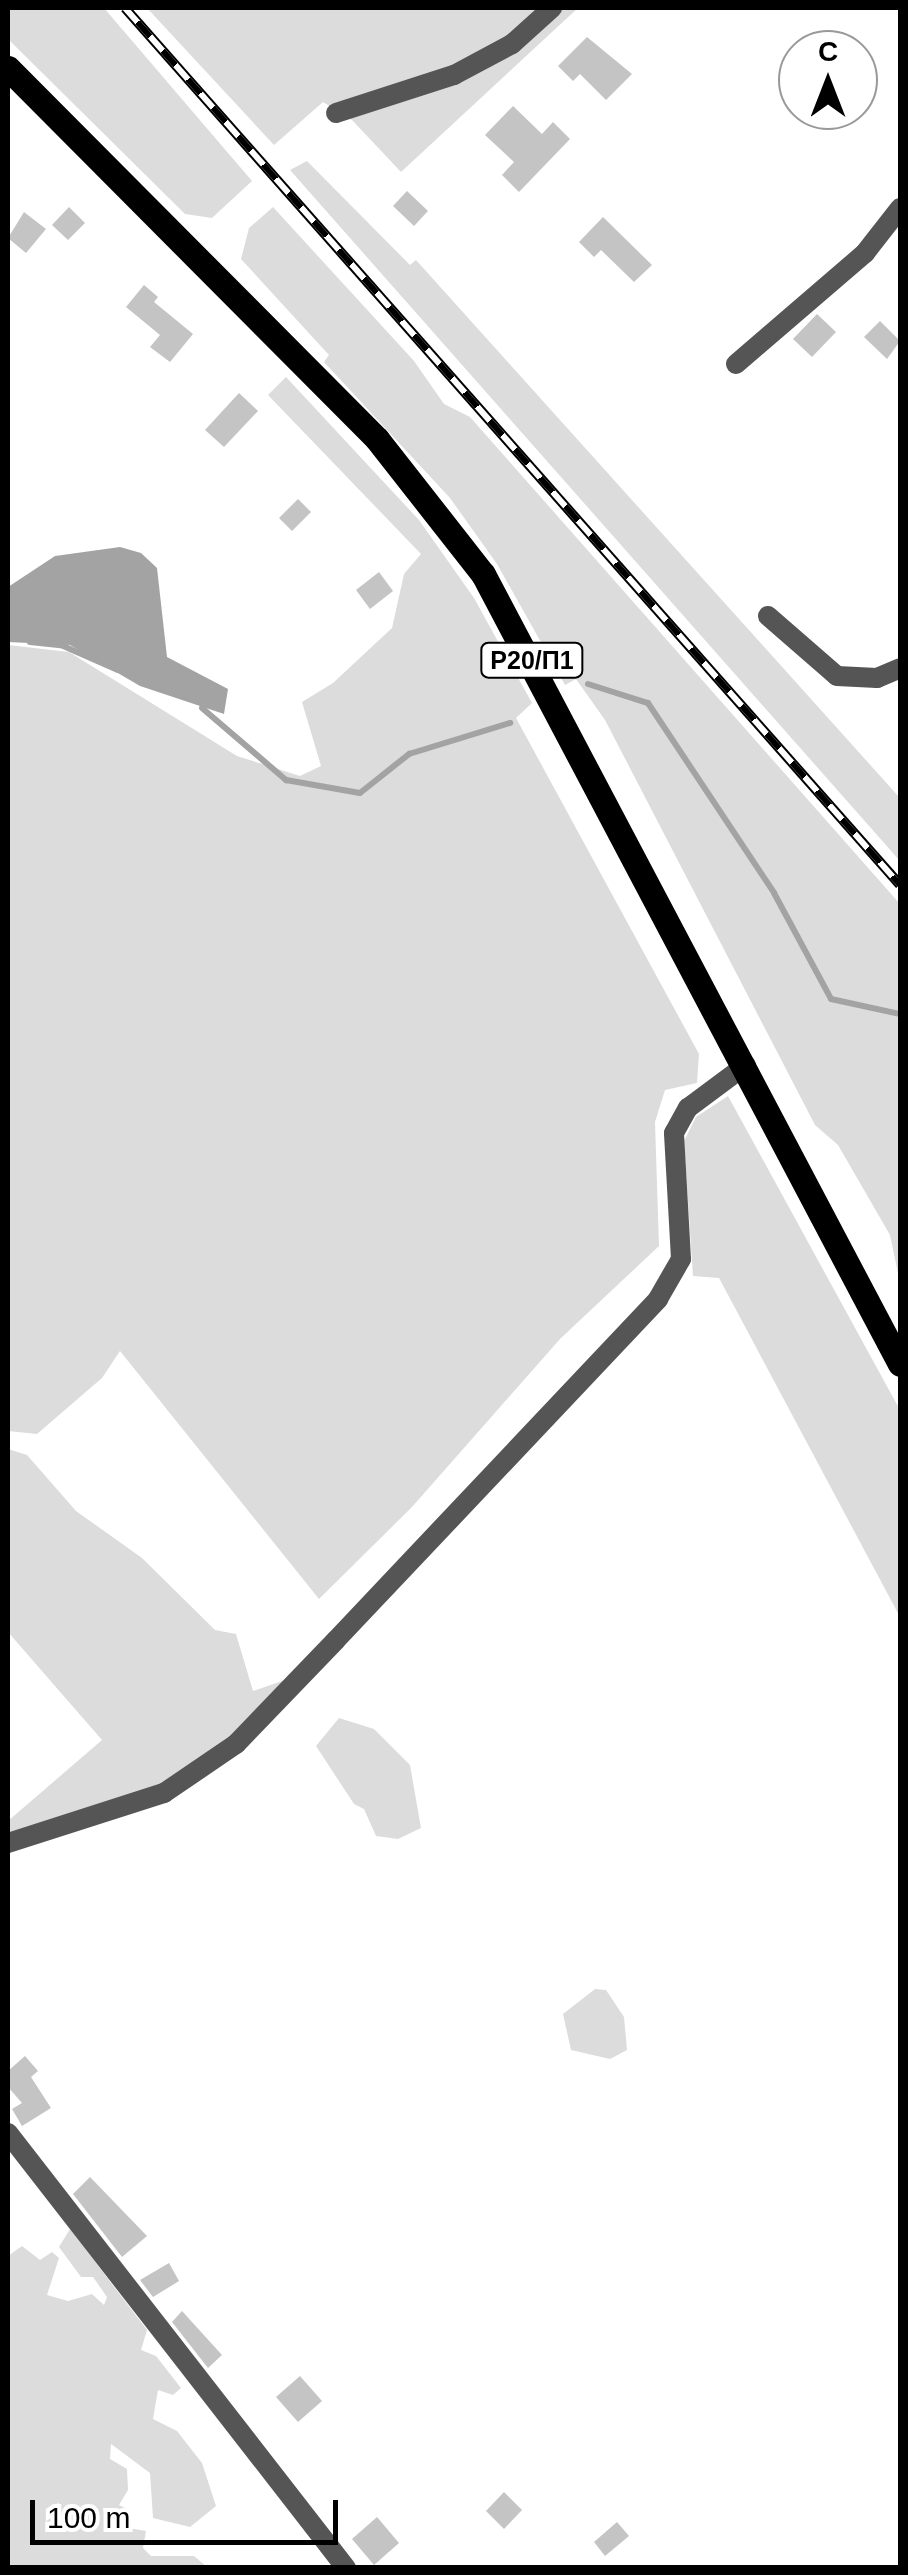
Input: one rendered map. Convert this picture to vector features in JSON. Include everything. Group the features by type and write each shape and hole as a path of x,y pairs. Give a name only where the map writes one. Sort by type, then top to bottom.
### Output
{"main road":[{"name":"Р20/П1","path":"8,68 262,320 436,508 483,574 552,697 900,1364"}],"street":[{"path":"336,112 454,75 512,44 552,8"},
{"path":"736,364 864,253 900,208"},
{"path":"768,616 836,676 878,678 900,668"},
{"path":"8,1844 164,1793 236,1744 336,1640 658,1298 681,1259 674,1133 688,1108 746,1066"},
{"path":"8,2133 346,2568"}],"shaded area":[{"path":"8,8 104,8 252,181 212,218 185,214 8,39"},
{"path":"147,8 578,8 401,172 352,120 323,102 274,145"},
{"path":"307,161 410,265 416,260 900,798 900,861 290,170"},
{"path":"273,207 414,361 444,404 470,417 900,904 900,1283 890,1235 838,1145 815,1125 605,720 576,679 565,685 497,564 450,498 324,362 329,355 241,259 249,228"},
{"path":"286,377 419,520 474,598 532,703 516,718 699,1054 697,1083 665,1090 655,1122 659,1246 560,1339 412,1507 319,1599 120,1351 102,1378 37,1434 8,1431 8,645 69,652 237,756 300,776 321,766 302,702 333,683 392,628 404,574 421,554 268,395"},
{"path":"120,547 141,553 157,568 167,657 228,689 224,714 140,686 70,645 8,642 8,587 55,556"},
{"path":"728,1096 900,1410 900,1617 719,1278 693,1276 684,1141 696,1117"},
{"path":"8,1449 27,1455 76,1511 142,1558 215,1630 236,1634 253,1691 285,1680 220,1746 162,1786 8,1833 8,1821 102,1740 8,1632"},
{"path":"339,1718 374,1729 410,1765 421,1828 398,1839 376,1836 364,1809 354,1804 316,1746"},
{"path":"595,1989 606,1990 624,2017 627,2050 610,2059 571,2050 563,2014"},
{"path":"70,2229 147,2330 141,2350 156,2356 181,2388 173,2395 158,2390 153,2419 177,2431 202,2463 216,2506 190,2527 153,2518 150,2473 111,2444 110,2459 127,2469 128,2490 119,2505 129,2510 128,2528 146,2531 143,2548 151,2556 194,2556 207,2567 8,2567 8,2256 22,2246 40,2260 52,2252 59,2258 47,2295 68,2301 92,2294 104,2305 107,2297 93,2277 81,2277 59,2247"}],"building":[{"path":"587,37 632,74 606,100 580,74 573,81 558,66"},
{"path":"513,106 542,134 553,122 570,139 519,192 502,175 514,162 485,135"},
{"path":"407,191 428,211 414,226 393,206"},
{"path":"69,207 85,223 68,240 52,225"},
{"path":"24,212 46,229 26,253 8,238"},
{"path":"603,217 652,265 634,282 601,250 594,257 579,242"},
{"path":"144,285 158,297 154,302 193,334 170,362 150,347 160,335 126,307"},
{"path":"817,314 836,332 812,357 793,339"},
{"path":"880,321 900,341 887,359 864,337"},
{"path":"239,393 258,411 224,447 205,430"},
{"path":"298,499 311,512 292,531 279,518"},
{"path":"379,572 393,591 370,609 356,590"},
{"path":"25,2056 38,2071 31,2077 51,2108 22,2126 12,2109 22,2103 8,2087 8,2071"},
{"path":"90,2177 147,2236 122,2257 73,2194"},
{"path":"169,2263 179,2281 153,2297 140,2280"},
{"path":"182,2311 222,2355 208,2368 172,2322"},
{"path":"300,2376 322,2401 298,2422 276,2397"},
{"path":"504,2492 522,2510 504,2529 486,2511"},
{"path":"377,2517 399,2543 374,2565 352,2539"},
{"path":"617,2522 629,2536 605,2556 594,2542"}],"waterway":[{"path":"30,642 61,645 118,670"},
{"path":"588,684 648,703 774,893 831,999 900,1014"},
{"path":"202,708 286,780 360,793 409,754 510,723"}],"railway":[{"path":"125,8 900,885"}]}
